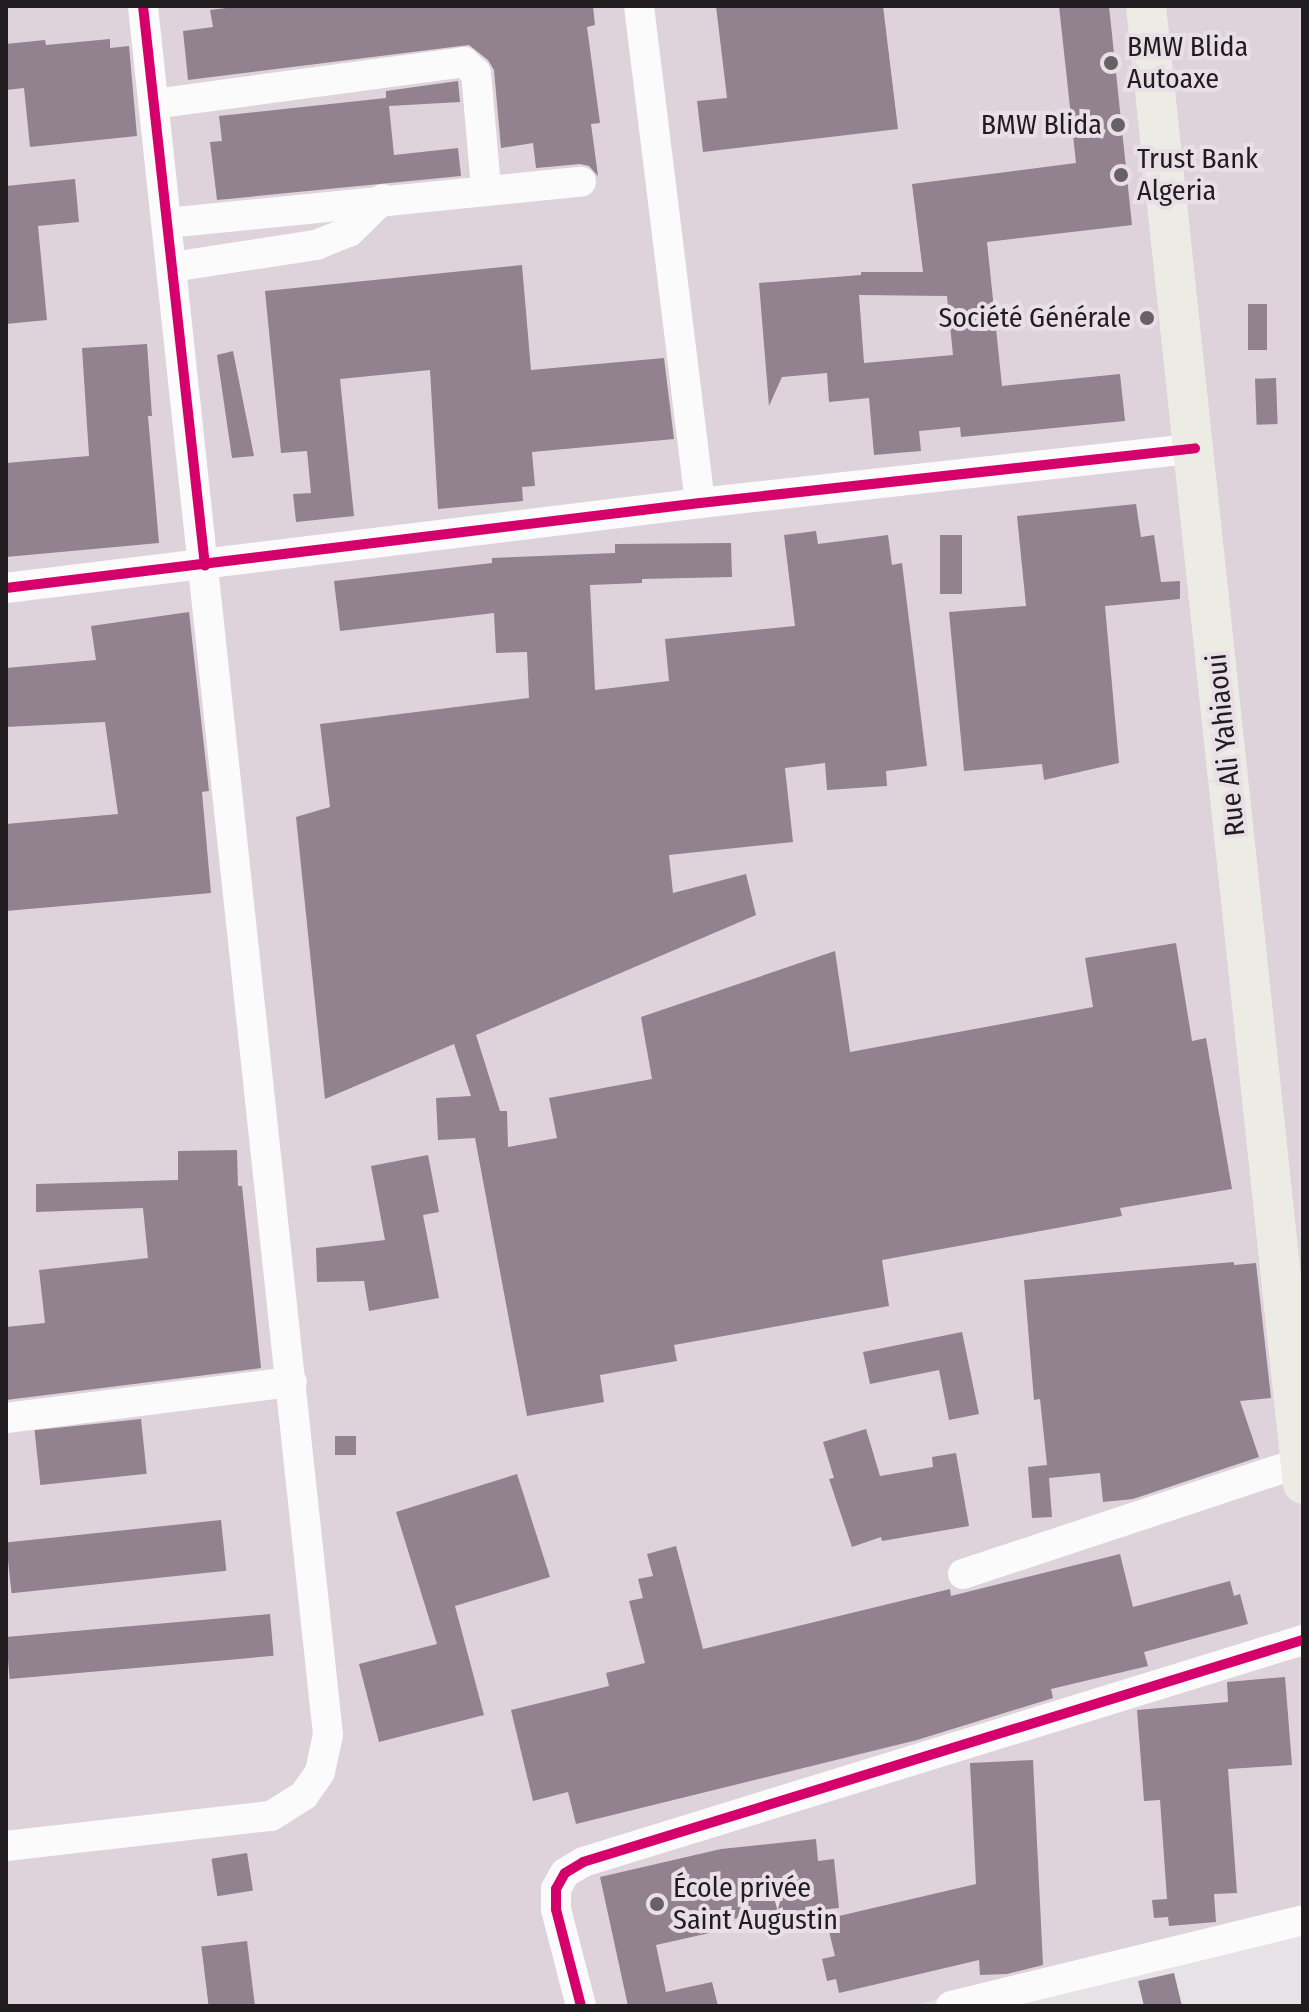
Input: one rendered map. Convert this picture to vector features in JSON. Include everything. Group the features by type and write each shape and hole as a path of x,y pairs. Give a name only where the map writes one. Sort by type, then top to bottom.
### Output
{"main road":[{"name":"Rue Ali Yahiaoui","path":"1146,6 1302,1473"}],"street":[{"path":"6,1846 271,1816 304,1795 320,1772 328,1735 143,6"},
{"path":"639,6 700,503"},
{"path":"154,104 464,62 476,73 486,188"},
{"path":"167,223 486,188 581,182"},
{"path":"172,267 316,245 349,232 383,199"},
{"path":"6,588 700,503 1195,448"},
{"path":"6,1418 292,1382"},
{"path":"963,1574 1302,1473"},
{"path":"581,2006 556,1909 556,1889 565,1873 583,1862 1303,1640"},
{"path":"951,2006 1303,1920"}],"shaded area":[{"path":"6,6 1303,6 1303,1908 911,2006 6,2006"}],"building":[{"path":"243,6 593,6 595,25 587,27 600,123 591,124 598,176 589,166 580,164 536,168 533,143 501,148 494,70 488,60 469,45 188,80 183,31 213,27 210,10"},
{"path":"716,6 883,6 898,129 703,152 697,101 727,98"},
{"path":"1059,6 1109,6 1132,225 987,242 1002,386 1120,374 1125,421 961,437 960,427 919,431 921,451 874,455 869,398 829,402 827,373 782,377 769,406 759,283 861,275 861,272 923,272 912,184 1076,163","holes":["859,295 947,296 953,355 864,363"]},
{"path":"110,39 110,48 129,46 137,136 30,147 24,88 6,90 6,44 45,40 46,45"},
{"path":"458,81 460,102 389,106 394,155 458,148 461,176 217,200 210,142 222,141 219,116 386,98 386,91"},
{"path":"75,179 79,222 38,226 47,320 6,324 6,186"},
{"path":"522,265 531,370 664,358 674,439 532,452 535,486 522,487 523,501 438,509 430,370 340,379 354,516 296,522 293,494 311,493 307,451 281,453 265,291"},
{"path":"1248,304 1267,304 1267,350 1248,350"},
{"path":"147,344 152,416 148,416 159,543 6,557 6,463 89,456 82,348"},
{"path":"233,351 254,456 232,458 217,355"},
{"path":"1276,378 1278,424 1257,425 1255,379"},
{"path":"1136,504 1141,537 1154,535 1161,582 1180,581 1180,599 1105,606 1119,763 1044,780 1042,764 964,771 949,612 1026,606 1017,516"},
{"path":"816,531 818,544 888,535 892,565 902,563 927,766 886,771 887,786 827,790 825,763 785,768 793,842 669,855 673,893 746,874 756,915 476,1035 500,1111 507,1111 508,1147 557,1138 549,1098 652,1079 641,1017 835,951 850,1052 1093,1007 1085,958 1176,943 1192,1041 1206,1038 1232,1189 1120,1208 1122,1216 882,1260 889,1306 674,1345 677,1361 600,1375 604,1402 527,1416 475,1138 438,1140 436,1098 471,1096 454,1044 325,1099 296,817 330,807 320,724 529,698 527,652 496,653 494,613 340,631 334,581 492,563 492,558 615,553 615,544 731,543 732,577 642,579 642,583 590,585 595,690 669,681 665,639 795,626 784,535"},
{"path":"940,535 962,535 962,594 940,594"},
{"path":"189,612 209,791 202,792 211,893 6,911 6,824 118,814 105,722 6,727 6,668 96,660 91,626"},
{"path":"237,1150 238,1186 242,1186 261,1368 6,1400 6,1327 45,1323 39,1270 148,1258 143,1208 36,1212 36,1184 178,1180 178,1151"},
{"path":"428,1155 439,1212 423,1215 439,1298 369,1311 364,1281 317,1282 316,1248 385,1240 371,1166"},
{"path":"1234,1262 1234,1265 1256,1263 1271,1398 1240,1401 1259,1457 1133,1499 1103,1502 1100,1473 1049,1478 1052,1517 1032,1518 1028,1467 1047,1465 1040,1399 1034,1400 1024,1280"},
{"path":"962,1332 979,1414 949,1420 939,1370 870,1384 863,1352"},
{"path":"141,1419 147,1474 40,1485 35,1430"},
{"path":"866,1429 880,1476 933,1467 932,1457 956,1453 969,1526 882,1541 881,1537 852,1547 829,1479 834,1478 823,1442"},
{"path":"335,1436 356,1436 356,1455 335,1455"},
{"path":"517,1474 550,1577 455,1606 484,1715 379,1742 359,1664 437,1644 396,1512"},
{"path":"221,1520 226,1571 12,1593 6,1543"},
{"path":"676,1546 703,1649 950,1589 951,1596 1120,1554 1133,1607 1230,1581 1234,1596 1240,1594 1248,1624 1144,1652 1148,1666 1051,1689 1053,1698 917,1740 576,1824 568,1792 533,1801 511,1710 609,1686 606,1673 645,1663 629,1601 643,1598 638,1579 653,1576 647,1554"},
{"path":"270,1614 274,1656 10,1679 6,1637"},
{"path":"1285,1677 1292,1765 1228,1769 1237,1893 1214,1894 1216,1922 1169,1926 1168,1917 1154,1918 1152,1900 1167,1899 1160,1800 1144,1801 1137,1710 1228,1702 1227,1682"},
{"path":"1033,1760 1043,1965 1007,1974 980,1975 979,1960 839,1993 836,1979 827,1981 822,1959 835,1956 826,1919 976,1884 970,1763"},
{"path":"816,1839 818,1861 834,1859 839,1908 711,1921 714,1932 656,1945 666,1992 712,1982 718,2006 628,2006 600,1877 721,1849"},
{"path":"247,1853 253,1891 217,1896 211,1859"},
{"path":"247,1941 255,2006 209,2006 201,1947"},
{"path":"1174,1973 1182,2006 1144,2006 1138,1981"}],"cycle path":[{"path":"143,6 205,566"},
{"path":"6,588 700,503 1195,448"},
{"path":"581,2006 556,1909 556,1889 565,1873 583,1862 1303,1640"}],"place":[{"name":"BMW Blida Autoaxe","path":"1111,63"},
{"name":"BMW Blida","path":"1118,125"},
{"name":"Trust Bank Algeria","path":"1121,175"},
{"name":"Société Générale","path":"1147,318"},
{"name":"École privée Saint Augustin","path":"657,1904"}]}
